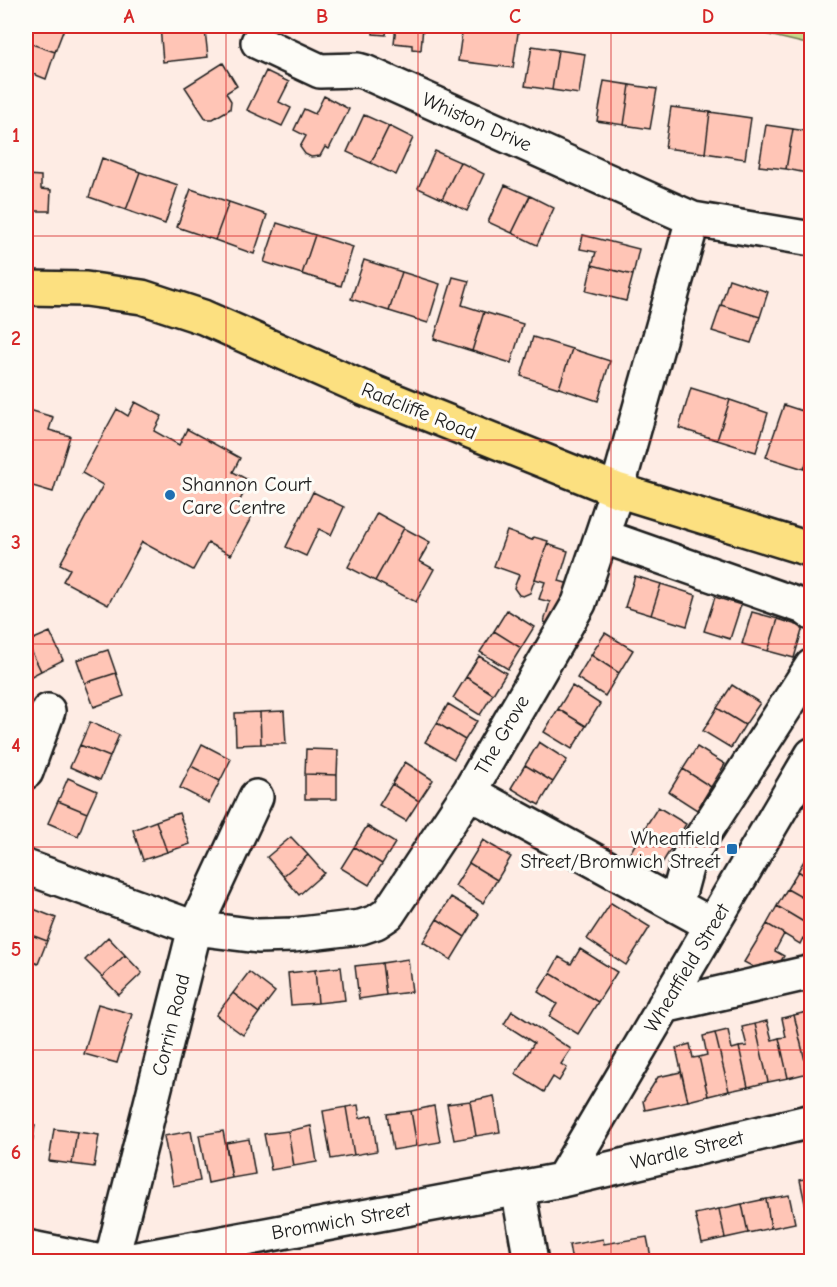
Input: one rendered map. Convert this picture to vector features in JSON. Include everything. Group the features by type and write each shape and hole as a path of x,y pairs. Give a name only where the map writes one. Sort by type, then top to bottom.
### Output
{"main road":[{"name":"Radcliffe Road","path":"26,288 86,290 142,297 203,316 363,388 616,490 812,550"}],"street":[{"name":"Whiston Drive","path":"249,40 320,71 358,70 366,72 693,219 812,239"},
{"path":"616,490 693,219"},
{"name":"The Grove","path":"616,490 579,603 469,792 712,925"},
{"path":"602,536 804,607 812,613"},
{"path":"676,905 689,857 812,666"},
{"path":"26,772 48,711"},
{"name":"Wheatfield Street","path":"562,1180 812,755"},
{"path":"26,867 195,928 258,936 361,927 376,922 388,914 469,792"},
{"name":"Corrin Road","path":"111,1262 195,928 256,797"},
{"path":"664,1006 812,972"},
{"name":"Wardle Street","path":"562,1180 812,1121"},
{"name":"Bromwich Street","path":"121,1262 562,1180"},
{"path":"518,1188 531,1262"},
{"path":"26,1247 101,1262"}],"green space":[{"path":"731,26 811,26 811,45"}],"building":[{"path":"29,26 65,26 55,52 26,42"},
{"path":"160,26 183,26 184,32 205,30 208,57 163,62"},
{"path":"359,26 387,26 386,35 373,34 373,30 358,30"},
{"path":"396,26 423,26 421,50 412,49 412,45 394,43"},
{"path":"463,26 519,26 513,68 458,61"},
{"path":"26,42 55,52 46,79 26,71"},
{"path":"532,46 558,50 552,90 525,86"},
{"path":"558,50 585,54 579,94 552,90"},
{"path":"223,63 237,86 226,93 231,101 230,109 213,119 206,119 185,87"},
{"path":"266,71 289,82 279,102 291,108 282,126 247,110"},
{"path":"604,81 630,85 624,125 597,121"},
{"path":"630,85 657,89 650,129 624,125"},
{"path":"324,96 349,109 329,149 325,147 320,156 311,157 305,154 300,147 306,136 294,130 304,109 315,114"},
{"path":"671,107 710,112 705,153 665,148"},
{"path":"710,112 751,118 745,159 705,153"},
{"path":"364,115 389,126 371,163 347,152"},
{"path":"766,125 793,129 786,169 759,166"},
{"path":"389,126 413,138 396,175 371,163"},
{"path":"793,129 812,132 812,174 786,169"},
{"path":"435,151 460,162 442,199 418,188"},
{"path":"102,158 140,172 126,210 89,197"},
{"path":"460,162 484,174 467,211 442,199"},
{"path":"140,172 178,185 165,224 126,210"},
{"path":"26,175 41,176 41,189 51,190 50,211 26,211"},
{"path":"505,185 530,196 512,233 488,222"},
{"path":"191,189 229,202 215,240 177,227"},
{"path":"530,196 554,208 537,245 512,233"},
{"path":"229,202 267,215 254,254 215,240"},
{"path":"277,223 315,235 302,274 264,262"},
{"path":"315,235 353,247 341,286 302,274"},
{"path":"583,235 639,249 633,275 592,265 596,252 580,249"},
{"path":"364,260 402,272 389,311 351,299"},
{"path":"592,265 633,275 626,301 586,291"},
{"path":"402,272 440,284 428,323 389,311"},
{"path":"453,277 469,281 462,305 484,312 472,351 434,339"},
{"path":"729,279 768,292 760,317 721,305"},
{"path":"721,305 760,317 751,343 712,331"},
{"path":"484,312 523,324 511,363 472,351"},
{"path":"533,337 572,349 559,388 521,376"},
{"path":"572,349 610,361 598,401 559,388"},
{"path":"691,388 730,400 717,440 679,428"},
{"path":"730,400 768,413 756,452 717,440"},
{"name":"Shannon Court Care Centre","path":"135,402 162,416 154,431 179,445 187,429 240,458 233,472 250,481 237,506 253,514 231,555 208,543 193,570 142,542 108,605 63,581 70,569 60,564 103,485 82,473 117,409 128,416"},
{"path":"784,405 812,414 812,447 804,469 766,457"},
{"path":"26,409 53,417 49,430 70,436 53,492 26,484"},
{"path":"812,447 812,472 804,469"},
{"path":"313,492 344,507 331,535 319,529 306,556 286,547"},
{"path":"377,513 404,528 375,581 348,567"},
{"path":"404,528 430,542 419,561 434,569 416,602 375,581"},
{"path":"507,531 532,540 534,537 548,541 530,593 523,596 519,595 514,588 519,575 494,566"},
{"path":"547,544 568,551 559,581 573,585 553,625 544,622 550,602 539,599 545,582 535,579"},
{"path":"635,576 661,584 651,615 625,607"},
{"path":"661,584 696,595 687,626 651,615"},
{"path":"715,597 741,605 730,639 704,631"},
{"path":"507,610 534,627 521,648 494,631"},
{"path":"752,612 778,619 768,651 742,644"},
{"path":"778,619 803,627 794,658 768,651"},
{"path":"494,631 521,648 508,669 480,652"},
{"path":"50,632 63,660 41,671 27,642"},
{"path":"605,633 633,650 619,673 591,655"},
{"path":"26,643 41,671 26,679"},
{"path":"108,650 116,673 85,683 77,660"},
{"path":"591,655 619,673 605,696 577,678"},
{"path":"479,656 506,673 493,694 466,677"},
{"path":"116,673 124,696 94,707 85,683"},
{"path":"466,677 493,694 480,715 453,698"},
{"path":"732,685 760,703 745,725 717,708"},
{"path":"572,686 600,704 586,726 558,709"},
{"path":"448,704 477,721 465,740 437,723"},
{"path":"717,708 745,725 731,748 703,731"},
{"path":"558,709 586,726 572,749 544,732"},
{"path":"284,711 286,744 261,744 260,712"},
{"path":"260,712 261,744 236,745 235,713"},
{"path":"90,722 119,735 110,757 80,745"},
{"path":"437,723 465,740 454,759 425,742"},
{"path":"539,742 567,760 553,782 525,765"},
{"path":"202,744 231,759 220,781 191,766"},
{"path":"80,745 110,757 100,780 70,767"},
{"path":"697,747 725,764 711,787 683,769"},
{"path":"306,749 338,750 337,775 305,774"},
{"path":"405,762 433,780 419,801 392,784"},
{"path":"525,765 553,782 539,805 511,788"},
{"path":"191,766 220,781 209,803 180,788"},
{"path":"683,769 711,787 697,810 669,792"},
{"path":"305,774 337,775 337,799 305,799"},
{"path":"68,778 97,791 87,813 58,801"},
{"path":"392,784 419,801 406,821 379,805"},
{"path":"58,801 87,813 78,836 48,823"},
{"path":"658,807 686,824 672,847 644,829"},
{"path":"179,813 190,844 167,852 156,821"},
{"path":"156,821 167,852 143,860 133,830"},
{"path":"367,826 395,843 382,864 354,847"},
{"path":"644,829 672,847 658,870 630,853"},
{"path":"291,837 308,855 283,876 267,857"},
{"path":"483,840 511,857 497,880 469,863"},
{"path":"354,847 382,864 369,885 341,868"},
{"path":"808,854 812,856 812,880 798,871"},
{"path":"308,855 324,873 299,895 283,876"},
{"path":"469,863 497,880 483,903 455,886"},
{"path":"798,871 812,880 812,903 787,889"},
{"path":"787,889 812,903 812,927 777,906"},
{"path":"451,897 479,914 465,937 437,919"},
{"path":"611,903 650,927 626,965 587,939"},
{"path":"26,906 56,918 47,941 26,933"},
{"path":"777,906 812,927 812,943 803,938 800,944 767,924"},
{"path":"437,919 465,937 451,960 423,942"},
{"path":"767,924 784,934 775,951 784,956 778,966 761,971 744,962"},
{"path":"26,933 47,941 38,964 26,959"},
{"path":"108,937 125,955 102,977 85,960"},
{"path":"580,949 617,972 598,1002 550,973 559,957 571,964"},
{"path":"125,955 142,973 119,995 102,977"},
{"path":"408,959 412,992 386,995 382,963"},
{"path":"382,963 386,995 359,999 355,966"},
{"path":"341,967 345,1000 318,1003 315,970"},
{"path":"315,970 318,1003 291,1005 288,973"},
{"path":"249,972 275,992 259,1013 233,993"},
{"path":"550,973 598,1002 578,1034 549,1016 557,1004 538,992"},
{"path":"233,993 259,1013 243,1035 216,1015"},
{"path":"98,1004 132,1014 117,1063 84,1054"},
{"path":"512,1011 571,1049 561,1064 567,1068 559,1081 553,1077 544,1092 515,1074 534,1043 504,1024"},
{"path":"807,1012 812,1031 812,1072 808,1073 794,1015"},
{"path":"794,1015 808,1073 788,1078 779,1038 786,1037 782,1018"},
{"path":"767,1021 772,1040 779,1038 788,1078 768,1082 755,1024"},
{"path":"755,1024 768,1082 748,1087 739,1047 747,1046 742,1027"},
{"path":"728,1030 732,1049 739,1047 748,1087 729,1091 715,1033"},
{"path":"715,1033 729,1091 708,1096 699,1057 707,1055 703,1036"},
{"path":"690,1044 693,1058 699,1057 708,1096 688,1101 676,1048"},
{"path":"681,1072 688,1101 645,1110 643,1101 658,1077"},
{"path":"494,1096 500,1132 476,1136 470,1101"},
{"path":"470,1101 476,1136 454,1140 447,1104"},
{"path":"358,1105 360,1118 372,1115 377,1151 354,1155 346,1107"},
{"path":"434,1106 440,1142 417,1146 411,1111"},
{"path":"346,1107 354,1155 331,1159 323,1111"},
{"path":"411,1111 417,1146 393,1150 387,1114"},
{"path":"26,1124 35,1125 30,1157 26,1156"},
{"path":"311,1126 317,1162 294,1166 288,1131"},
{"path":"54,1129 77,1132 72,1164 49,1161"},
{"path":"191,1131 200,1181 173,1186 164,1136"},
{"path":"223,1131 232,1178 208,1183 199,1135"},
{"path":"288,1131 294,1166 271,1170 264,1134"},
{"path":"77,1132 99,1135 94,1167 72,1164"},
{"path":"249,1139 255,1174 232,1178 226,1143"},
{"path":"812,1177 812,1207 806,1208 800,1180"},
{"path":"789,1195 795,1223 771,1228 766,1199"},
{"path":"766,1199 771,1228 748,1233 742,1204"},
{"path":"742,1204 748,1233 725,1238 719,1209"},
{"path":"719,1209 725,1238 702,1243 695,1214"},
{"path":"647,1237 652,1262 572,1262 569,1245 603,1239 604,1244"}],"place":[{"name":"Shannon Court Care Centre","path":"170,495"},
{"name":"Wheatfield Street/Bromwich Street","path":"732,849"}]}
